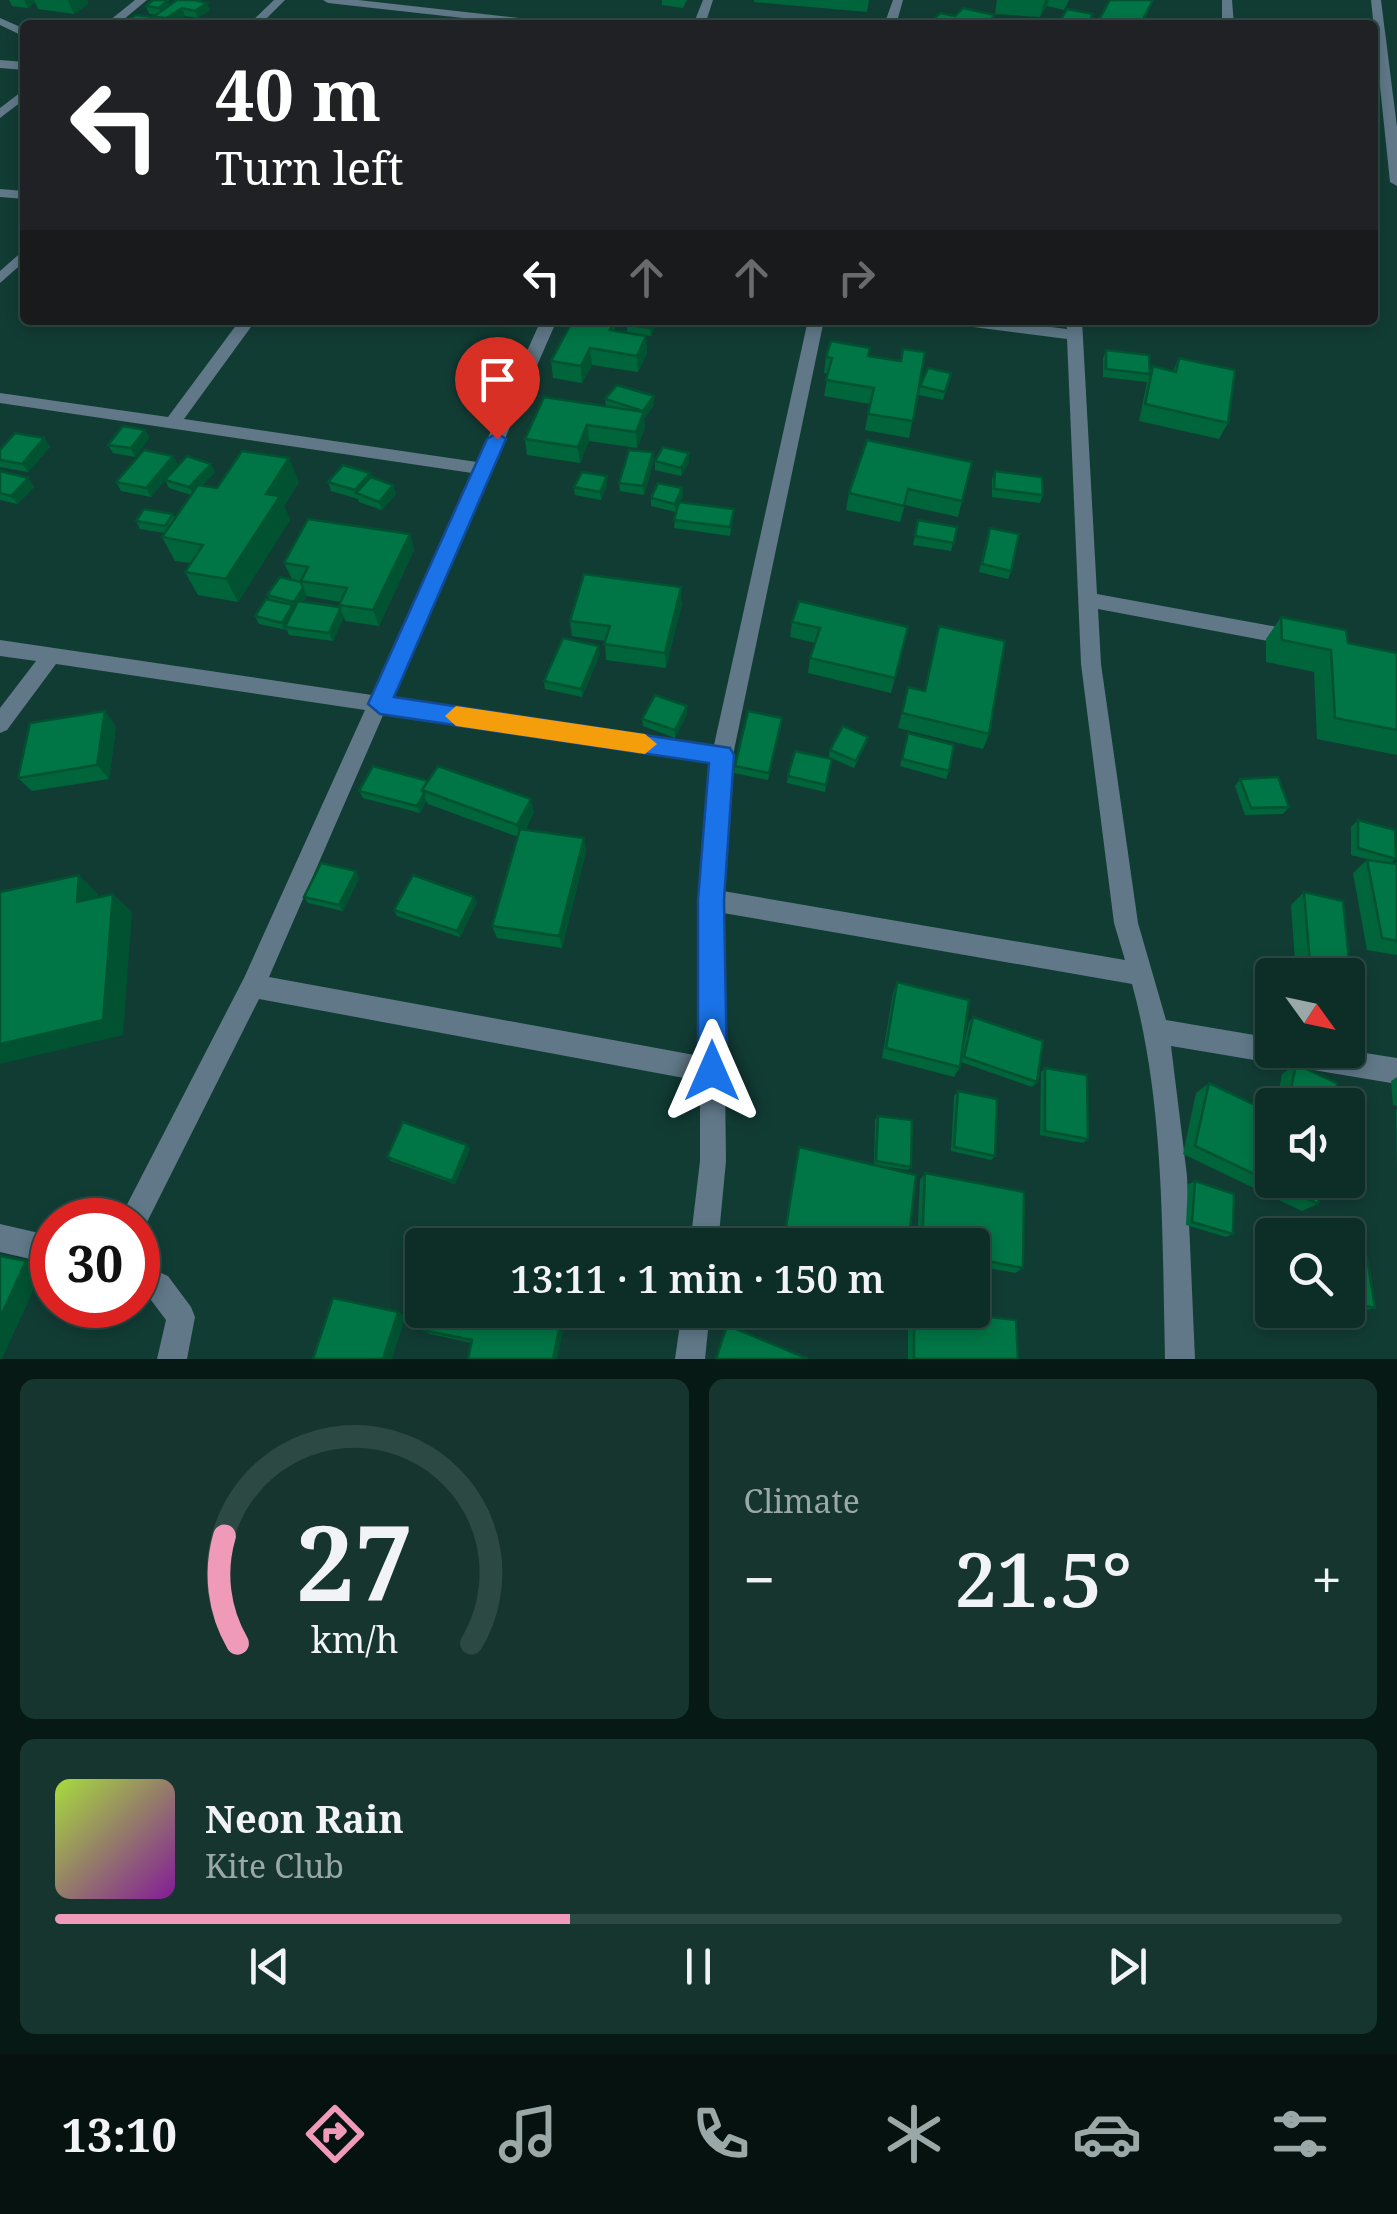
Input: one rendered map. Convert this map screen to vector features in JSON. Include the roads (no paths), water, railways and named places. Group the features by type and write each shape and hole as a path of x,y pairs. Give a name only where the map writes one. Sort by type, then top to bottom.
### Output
{"street":[{"path":"116,20 142,0"},
{"path":"259,20 280,0"},
{"path":"328,0 510,20"},
{"path":"1376,0 1397,182"},
{"path":"1382,55 1397,58"},
{"path":"0,114 20,97"},
{"path":"0,280 20,258"},
{"path":"173,422 244,325"},
{"path":"145,1198 253,986 548,325"},
{"path":"706,1228 712,1161 711,900 722,755 815,325"},
{"path":"1041,325 1074,327 1091,664 1126,923 1156,1031 1174,1176 1180,1359"},
{"path":"0,398 484,469"},
{"path":"1090,600 1320,644"},
{"path":"0,648 722,755"},
{"path":"0,724 51,656"},
{"path":"711,900 1140,974"},
{"path":"253,986 712,1071"},
{"path":"1156,1031 1397,1071"},
{"path":"0,1238 30,1245"},
{"path":"160,1289 181,1316 172,1359"},
{"path":"690,1359 694,1328"}]}
